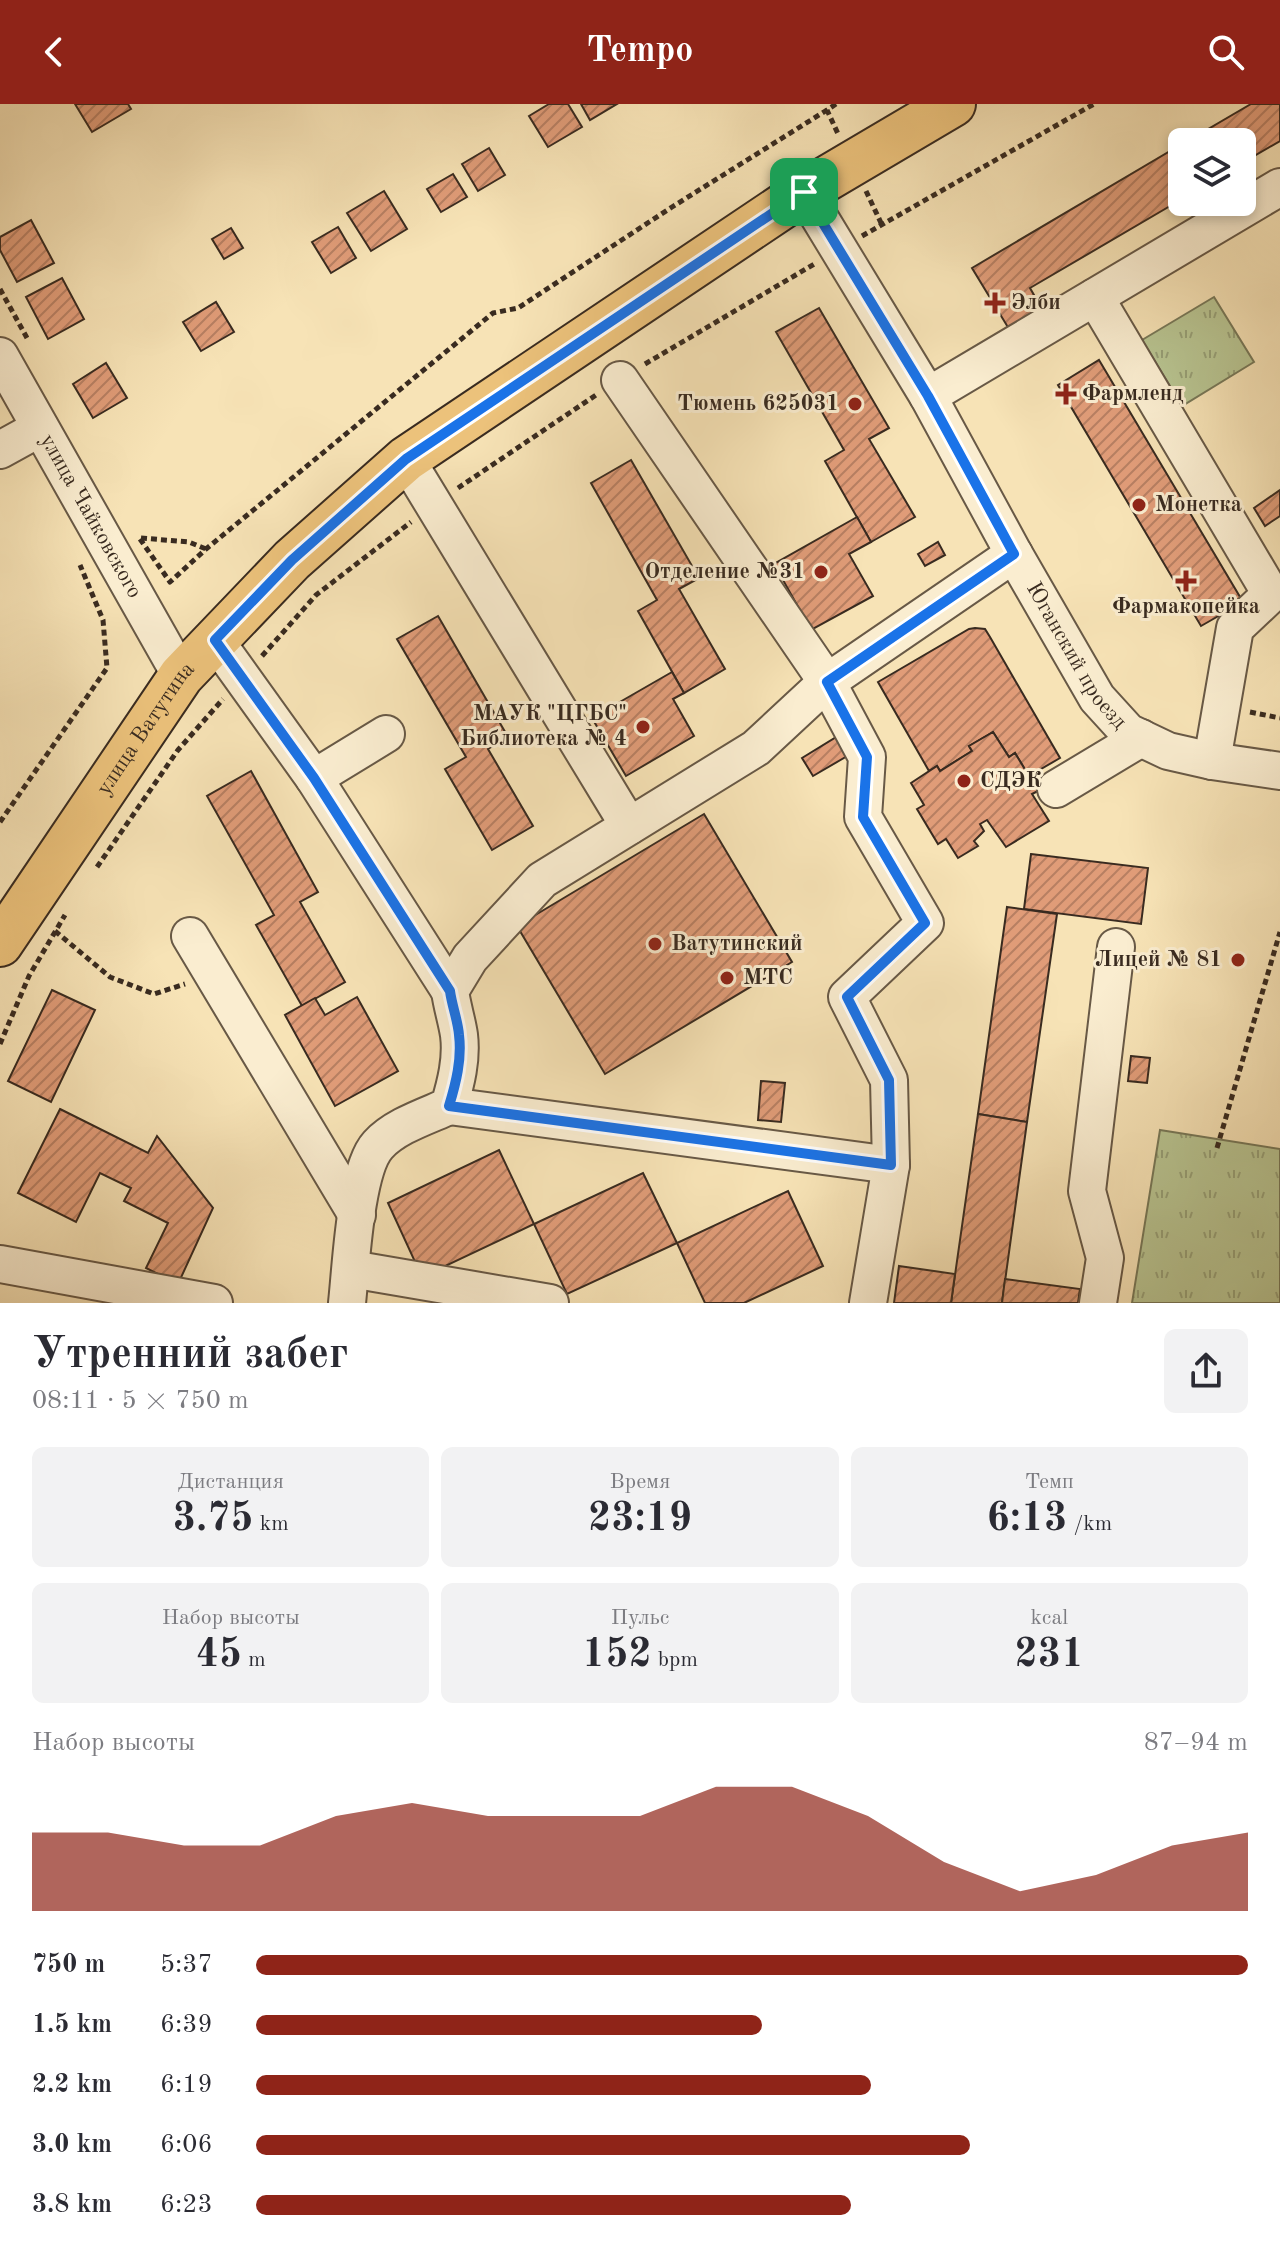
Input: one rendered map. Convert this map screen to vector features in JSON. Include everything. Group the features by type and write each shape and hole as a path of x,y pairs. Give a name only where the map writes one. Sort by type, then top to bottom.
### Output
{"main road":[{"name":"улица Ватутина","path":"0,944 181,676 292,560 406,459 804,192 953,104"}],"street":[{"path":"928,396 1280,187"},
{"name":"Юганский проезд","path":"804,192 928,396 1097,698 1128,732 1168,751 1280,771"},
{"path":"1095,297 1271,594 1235,628 1212,761"},
{"name":"улица Чайковского","path":"15,350 40,428 117,546 181,676"},
{"path":"620,380 827,682 867,757 863,817 925,923 847,997 889,1080 891,1165 868,1303"},
{"path":"0,450 40,428"},
{"path":"406,459 629,826"},
{"path":"450,991 470,958 542,880 756,748 827,682 1014,554"},
{"path":"215,640 314,778 450,991 460,1054 457,1080 449,1106"},
{"path":"314,778 386,734"},
{"path":"1056,789 1141,738"},
{"path":"190,936 357,1215"},
{"path":"1098,1303 1105,1258 1087,1191 1116,947"},
{"path":"550,1303 349,1286 357,1215 368,1161 378,1145 395,1132 449,1106 891,1165"},
{"path":"0,1264 58,1288 214,1303"}],"path":[{"path":"117,546 170,582 493,313 518,308 827,110"},
{"path":"0,289 15,350"},
{"path":"74,554 117,546 189,542 206,549"},
{"path":"0,822 107,668 103,620 117,546"},
{"path":"91,876 178,750 242,678"},
{"path":"0,1044 29,976 65,913"},
{"path":"55,931 110,977 154,994 213,975"},
{"path":"1217,1148 1280,932"}],"green space":[{"path":"1214,297 1254,362 1182,406 1142,340"},
{"path":"1160,1130 1280,1149 1280,1303 1132,1303"}],"building":[{"path":"75,104 128,104 131,109 92,132"},
{"path":"549,104 568,104 582,127 548,147 529,116"},
{"path":"581,104 617,104 590,120"},
{"path":"1251,104 1280,104 1280,141 1256,155 1256,128 1210,128"},
{"path":"489,148 505,175 478,191 462,164"},
{"path":"1168,152 1168,207 1030,288 1042,309 1009,329 972,268"},
{"path":"453,174 467,197 441,212 427,189"},
{"path":"384,191 407,229 371,251 347,213"},
{"path":"31,220 54,263 17,282 0,250 0,237"},
{"path":"338,227 356,258 331,273 312,242"},
{"path":"231,228 243,248 224,259 212,239"},
{"path":"62,278 84,319 48,339 26,297"},
{"path":"216,302 234,332 201,351 183,322"},
{"path":"819,308 889,428 869,439 915,517 871,542 825,461 844,450 776,332"},
{"path":"1099,360 1243,602 1201,626 1058,385"},
{"path":"106,363 127,398 93,418 73,384"},
{"path":"631,460 699,578 679,589 725,669 684,693 638,611 657,600 591,483"},
{"path":"1280,490 1280,516 1265,526 1254,508"},
{"path":"857,517 871,542 849,554 873,596 811,630 774,564"},
{"path":"938,542 945,555 925,566 918,554"},
{"path":"438,616 508,737 488,749 533,826 492,850 445,769 466,757 397,639"},
{"path":"975,628 985,629 1060,758 1029,776 1015,753 1009,757 993,732 969,746 972,751 940,771 937,766 929,771 878,682"},
{"name":"МАУК \"ЦГБС\" Библиотека № 4","path":"672,672 684,693 673,699 694,736 626,776 592,718"},
{"path":"993,732 1009,757 1015,753 1038,791 1032,794 1049,821 1006,847 987,820 980,824 984,831 974,841 978,846 958,858 946,839 938,844 917,809 924,805 911,783 937,766 940,771 972,751 969,746"},
{"path":"838,736 849,755 813,776 802,758"},
{"path":"251,771 318,892 300,902 345,982 302,1006 256,925 274,915 207,796"},
{"name":"Ватутинский","path":"704,814 792,962 605,1074 517,926"},
{"path":"1031,854 1148,868 1141,924 1024,909"},
{"path":"1007,907 1057,914 1027,1122 978,1114"},
{"path":"52,990 95,1010 51,1102 8,1081"},
{"path":"357,997 398,1071 335,1106 285,1015 315,998 325,1015"},
{"path":"1131,1056 1150,1058 1147,1083 1128,1081"},
{"path":"761,1081 785,1083 781,1122 758,1120"},
{"path":"60,1109 148,1153 157,1136 213,1208 178,1284 146,1268 168,1223 124,1201 131,1188 100,1173 76,1222 18,1193"},
{"path":"978,1114 1027,1122 1002,1303 951,1303"},
{"path":"499,1150 534,1224 422,1277 388,1203"},
{"path":"643,1173 677,1243 567,1294 534,1224"},
{"path":"788,1191 823,1266 744,1303 705,1303 677,1243"},
{"path":"899,1266 955,1274 951,1303 894,1303"},
{"path":"1005,1279 1080,1289 1078,1303 1002,1303"}],"place":[{"name":"Элби","path":"995,303"},
{"name":"Фармленд","path":"1066,394"},
{"name":"Тюмень 625031","path":"855,404"},
{"name":"Монетка","path":"1139,505"},
{"name":"Отделение №31","path":"821,572"},
{"name":"Фармакопейка","path":"1186,581"},
{"name":"МАУК \"ЦГБС\" Библиотека № 4","path":"643,727"},
{"name":"СДЭК","path":"964,781"},
{"name":"Ватутинский","path":"655,944"},
{"name":"Лицей № 81","path":"1238,960"},
{"name":"МТС","path":"727,978"}],"route":[{"path":"804,192 928,396 1014,554 827,682 867,757 863,817 925,923 847,997 889,1080 891,1165 449,1106 457,1080 460,1054 450,991 314,778 215,640 292,560 406,459 804,192"}]}
